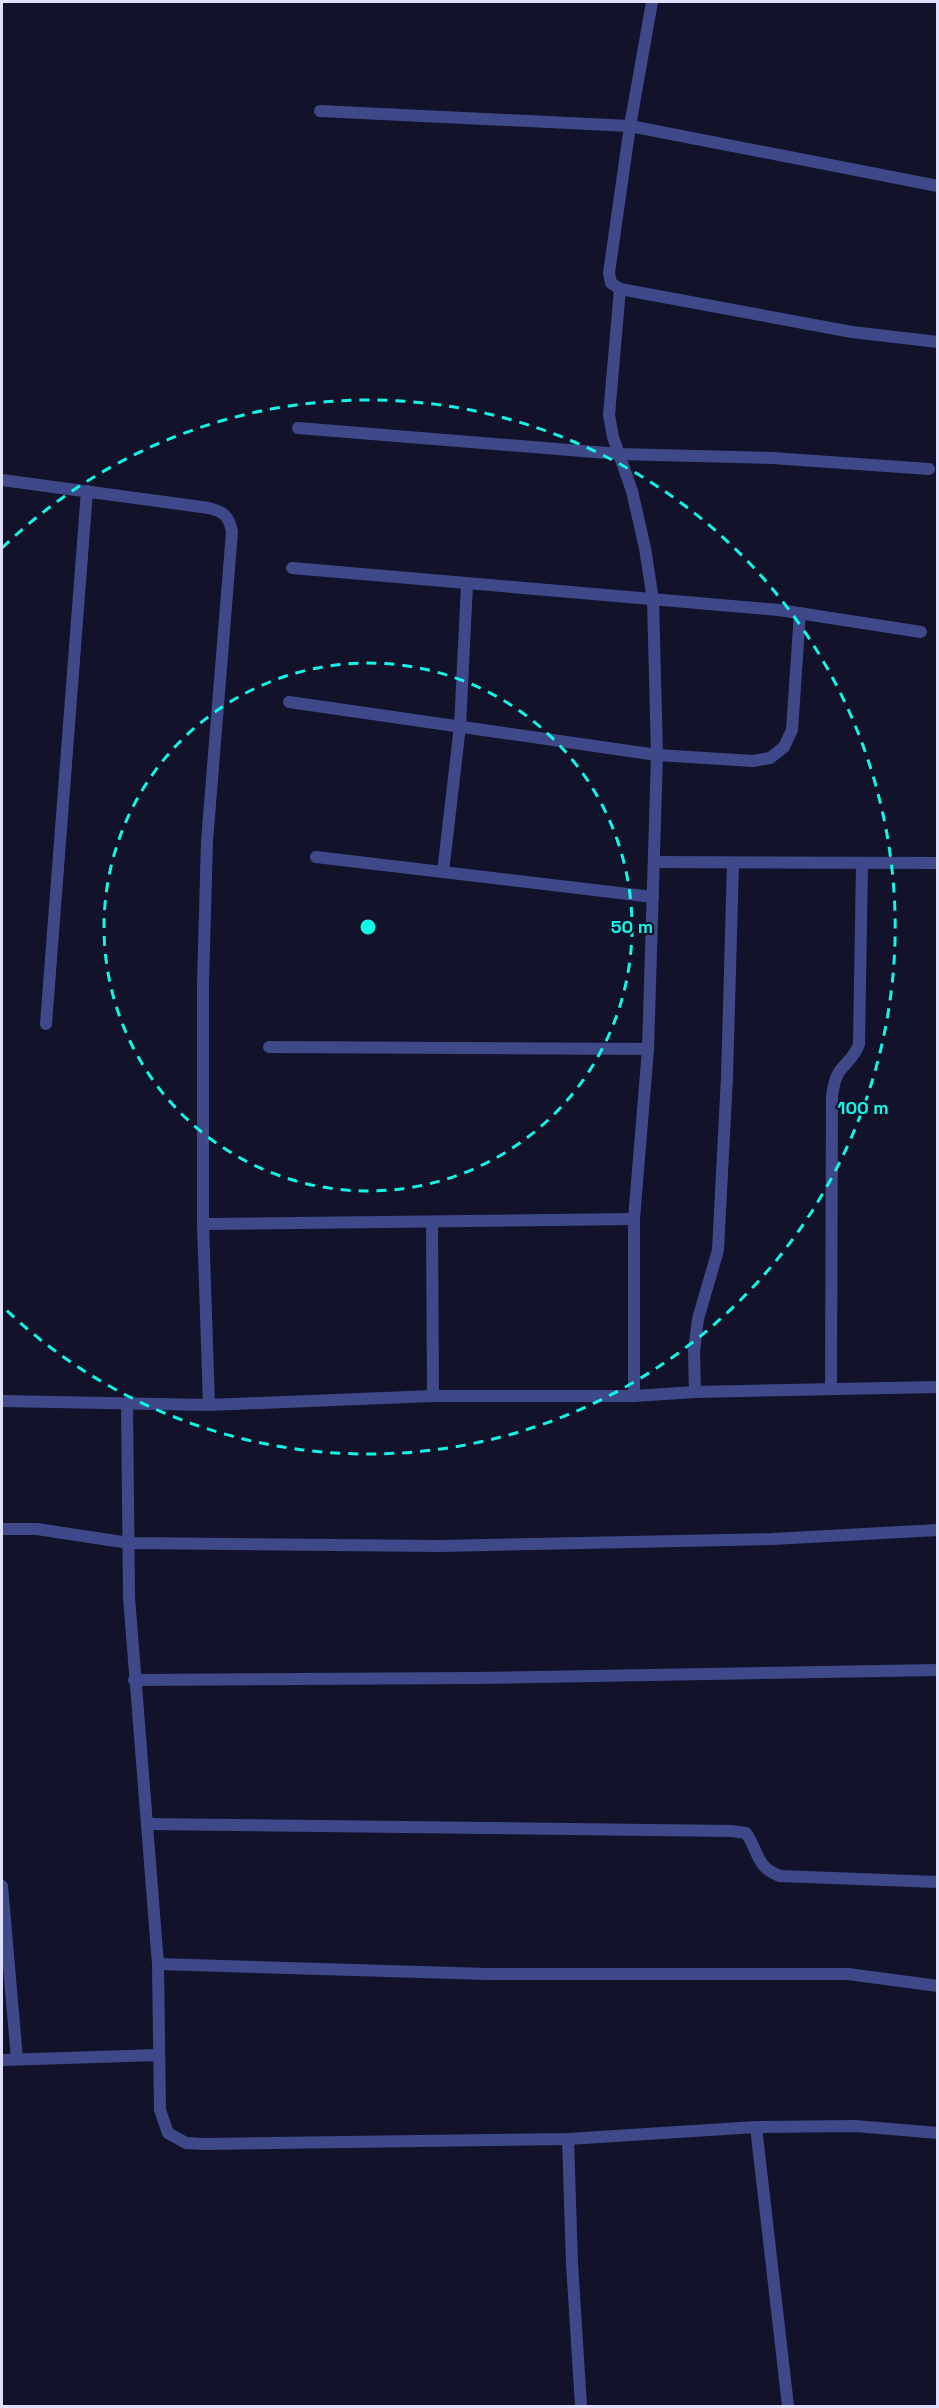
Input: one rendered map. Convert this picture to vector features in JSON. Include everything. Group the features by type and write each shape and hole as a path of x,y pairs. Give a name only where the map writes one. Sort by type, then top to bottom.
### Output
{"street":[{"path":"652,2 630,126 609,273 611,283 620,289 852,332 938,342"},
{"path":"320,111 630,126 938,186"},
{"path":"620,289 609,414 613,437 634,502 653,600 657,755 648,1049 634,1219 633,1396"},
{"path":"298,428 619,454 772,458 929,469"},
{"path":"2,480 209,507 223,512 230,519 232,532 207,841 203,983 203,1224 209,1405"},
{"path":"46,1024 87,491"},
{"path":"292,568 467,585 722,604 800,613 921,632"},
{"path":"443,872 459,726 467,585"},
{"path":"289,702 657,755 753,761 770,758 784,747 792,730 800,613"},
{"path":"316,858 652,897"},
{"path":"654,862 938,863"},
{"path":"694,1392 694,1351 698,1319 718,1250 728,1077 733,863"},
{"path":"831,1389 832,1096 834,1082 839,1071 856,1054 859,1044 862,863"},
{"path":"269,1047 648,1049"},
{"path":"203,1224 634,1219"},
{"path":"432,1222 433,1396"},
{"path":"2,1401 209,1405 433,1396 633,1396 694,1392 938,1387"},
{"path":"127,1403 129,1596 158,1964 160,2110 168,2133 186,2143 568,2139 756,2127 855,2126 938,2133"},
{"path":"2,1529 37,1529 129,1543 439,1546 772,1539 938,1530"},
{"path":"134,1680 462,1678 938,1670"},
{"path":"147,1824 732,1831 746,1833 753,1842 758,1858 767,1872 780,1876 938,1882"},
{"path":"2,1886 16,2059"},
{"path":"158,1964 487,1974 848,1974 938,1986"},
{"path":"2,2060 159,2055"},
{"path":"756,2127 788,2406"},
{"path":"568,2139 572,2264 581,2406"}]}
